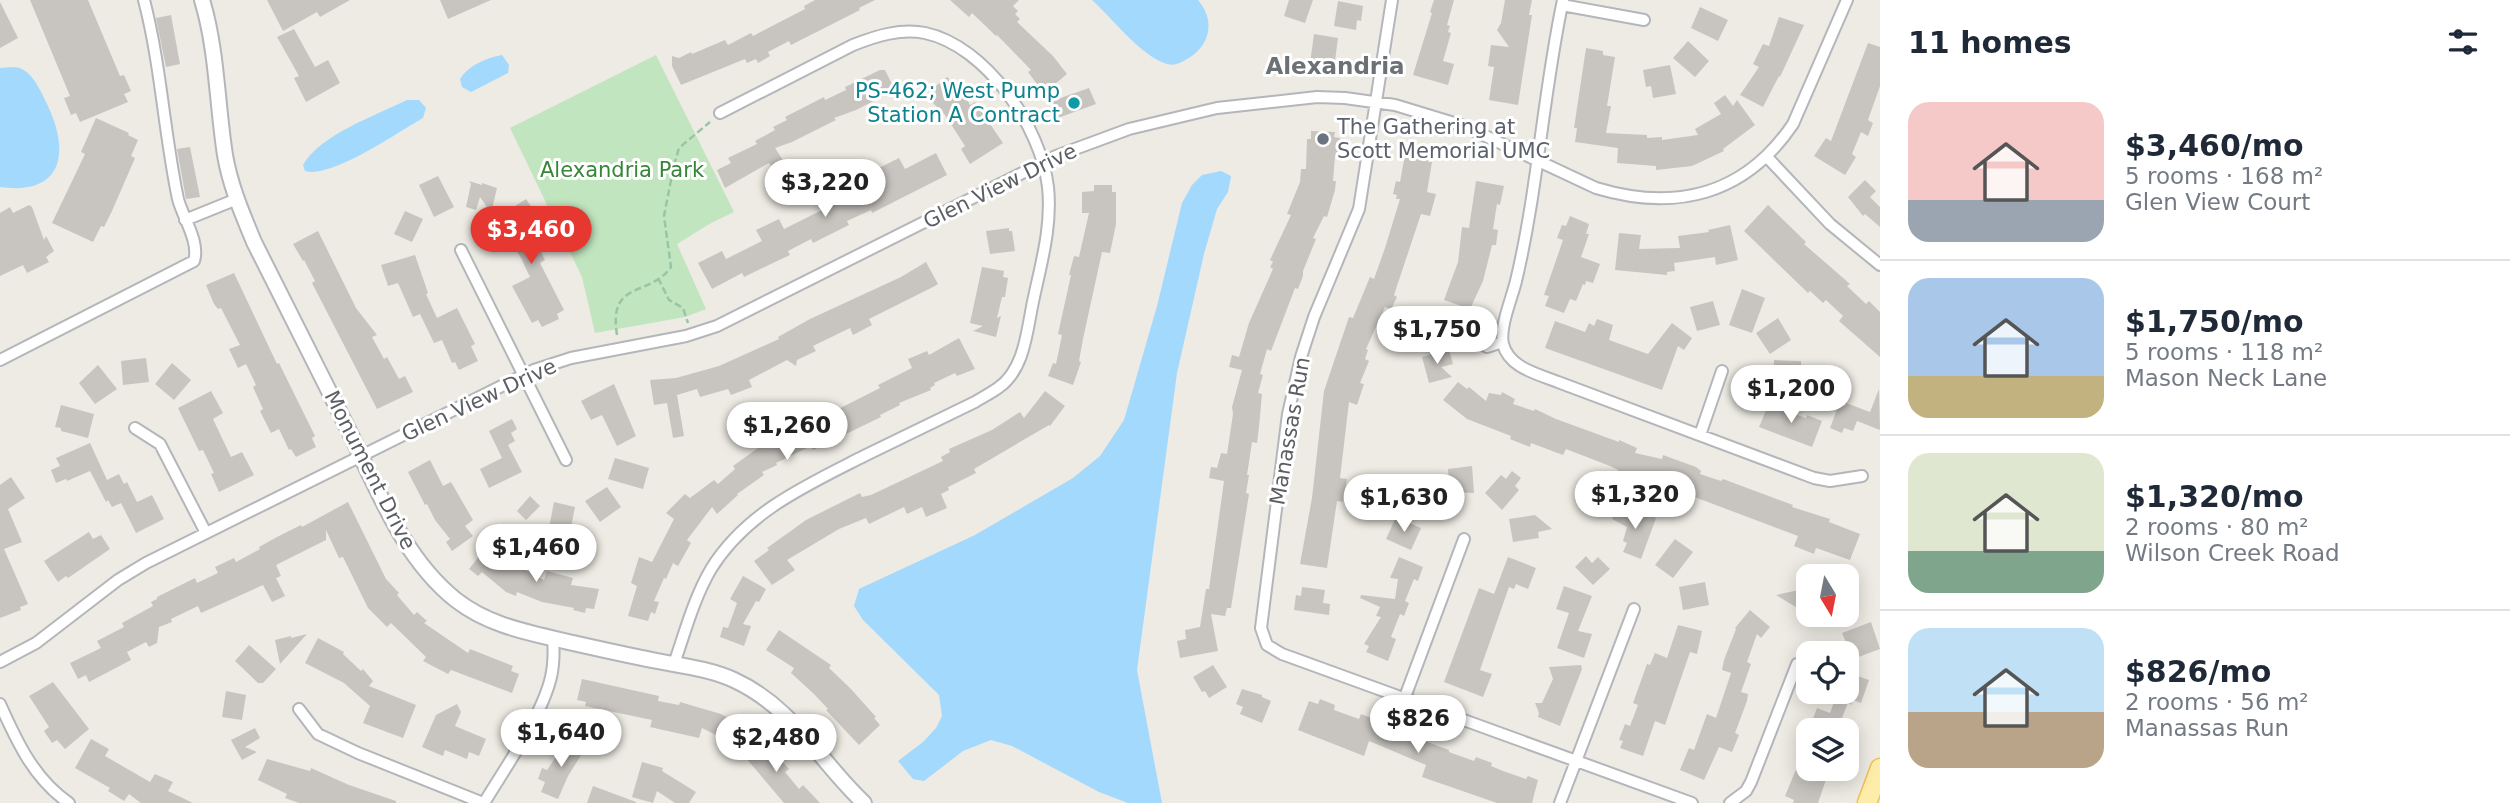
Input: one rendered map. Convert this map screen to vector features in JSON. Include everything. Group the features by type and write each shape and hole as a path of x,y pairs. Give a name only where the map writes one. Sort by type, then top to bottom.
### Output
{"main road":[{"path":"1867,803 1880,768"}],"street":[{"path":"0,360 194,261 195,248 173,171 159,72 144,0"},
{"name":"Monument Drive","path":"202,0 212,43 226,157 237,199 254,242 407,545 439,585 480,615 508,627 710,671 734,680 760,694 791,720 864,803"},
{"name":"Manassas Run","path":"1267,645 1261,628 1264,594 1291,398 1314,317 1359,209 1392,0"},
{"name":"Glen View Drive","path":"0,662 36,643 118,580 146,563 524,375 571,358 693,334 741,316 1042,162 1129,129 1217,108 1317,97 1378,101 1464,126 1596,188 1633,198 1658,199 1700,194 1722,187 1767,157 1793,124 1847,0"},
{"path":"1644,20 1562,2 1516,280 1502,334 1507,354 1521,367 1814,478 1830,481 1862,476"},
{"path":"674,664 699,592 711,569 742,531 765,511 799,489 975,402 999,388 1012,373 1021,357 1048,229 1048,184 1042,162 1023,118 997,81 974,56 945,39 923,33 895,32 853,45 720,113"},
{"path":"1767,157 1830,224 1880,265"},
{"path":"185,220 237,199"},
{"path":"461,250 566,460"},
{"path":"1487,346 1502,342"},
{"path":"1700,436 1723,371"},
{"path":"135,428 150,435 160,444 206,533"},
{"path":"1405,697 1464,539"},
{"path":"1560,803 1634,609"},
{"path":"299,709 318,734 358,753 484,803 521,742 551,679 554,661 553,638"},
{"path":"1257,652 1267,645 1282,654 1692,803"},
{"path":"1730,803 1737,799 1751,782 1796,667"},
{"path":"0,704 22,752 35,771 69,803"}],"path":[{"path":"619,348 615,324 617,306 623,298 665,275 671,267 664,216 679,148 720,113"},
{"path":"658,278 669,300 683,308 693,334"}],"green space":[{"name":"Alexandria Park","path":"656,55 734,212 677,244 706,309 685,317 595,333 582,277 510,128"}],"water":[{"path":"1092,0 1198,0 1207,16 1208,32 1195,54 1177,64 1167,64 1148,54"},
{"path":"502,55 509,65 508,73 471,92 462,87 460,79 473,66"},
{"path":"0,68 19,68 30,75 40,89 54,121 59,153 56,167 49,177 38,184 21,188 0,187"},
{"path":"407,100 419,100 426,108 423,118 347,161 317,172 305,171 303,165 322,144 350,127"},
{"path":"1221,171 1231,176 1228,192 1217,209 1204,254 1177,373 1137,670 1162,803 1128,803 1099,792 1012,746 991,740 963,751 924,781 913,779 898,761 936,728 942,716 939,695 863,620 854,606 859,589 975,535 1073,478 1100,456 1124,420 1157,306 1182,203 1192,185 1202,175"}],"building":[{"path":"30,0 88,0 120,76 124,75 131,91 124,94 128,102 80,122 76,113 71,115 64,98 70,96"},
{"path":"267,0 350,0 320,17 317,12 283,31"},
{"path":"440,0 491,0 448,19"},
{"path":"815,0 875,0 791,45 789,41 768,52 770,56 758,63 756,59 747,63 745,59 681,85 672,66 672,56 679,58 725,40 728,45 751,33 753,36 805,9 804,6"},
{"path":"950,0 1019,0 1013,6 1020,19 1017,22 1053,56 1067,74 1048,90 1045,84 1037,84 1028,72 1031,70 997,35 972,13 969,17"},
{"path":"1289,0 1313,0 1305,23 1284,16"},
{"path":"1434,0 1454,0 1447,25 1450,26 1448,32 1451,33 1443,61 1454,64 1448,85 1413,75"},
{"path":"1505,0 1532,0 1518,105 1489,100 1494,67 1488,66 1491,45 1509,47 1497,30"},
{"path":"1338,1 1363,6 1361,21 1357,20 1356,30 1334,26"},
{"path":"0,2 18,38 0,48"},
{"path":"1700,7 1728,20 1718,41 1691,28"},
{"path":"171,15 180,64 166,67 156,18"},
{"path":"1779,17 1804,25 1763,107 1740,95 1759,67 1753,64 1763,44 1769,46"},
{"path":"294,29 315,67 328,60 340,83 306,102 294,78 299,76 277,37"},
{"path":"1314,34 1338,38 1335,61 1324,60 1324,64 1310,63"},
{"path":"1688,41 1709,61 1695,77 1673,58"},
{"path":"1868,43 1880,47 1880,86 1868,120 1873,123 1868,136 1861,132 1852,154 1856,157 1845,175 1814,156 1826,138 1831,141"},
{"path":"1586,48 1603,51 1603,55 1615,57 1607,106 1611,106 1606,133 1647,135 1647,138 1662,137 1662,140 1698,135 1695,129 1721,114 1714,103 1725,95 1733,106 1737,100 1755,125 1723,149 1724,151 1692,166 1656,170 1656,166 1617,163 1618,148 1575,142 1577,128 1574,128"},
{"path":"1670,65 1676,94 1653,98 1651,86 1646,87 1643,70"},
{"path":"885,70 895,90 775,148 786,165 774,171 769,163 725,188 717,170 731,163 728,158 757,144 755,141 787,120 785,117 824,97 825,100 846,90 845,87"},
{"path":"947,77 962,91 970,105 975,102 1003,143 970,164 961,149 965,146 945,115 925,95"},
{"name":"PS-462; West Pump Station A Contract","path":"1089,88 1096,104 1058,118 1052,101"},
{"path":"96,118 138,140 131,156 135,158 112,211 93,242 52,223 85,154 81,152"},
{"path":"1311,131 1335,132 1334,137 1340,138 1340,157 1335,156 1335,190 1327,217 1324,216 1313,238 1316,239 1298,289 1295,288 1271,351 1267,349 1260,374 1263,375 1258,393 1262,394 1259,427 1257,443 1252,442 1247,475 1246,493 1249,494 1231,608 1227,608 1225,616 1211,614 1218,651 1180,658 1177,641 1186,639 1185,630 1200,627 1206,589 1209,589 1224,481 1209,478 1211,467 1217,468 1221,453 1227,454 1232,407 1242,370 1229,367 1232,355 1239,357 1249,323 1273,269 1270,267 1273,262 1270,260 1291,215 1287,214 1300,182 1301,169 1306,169 1307,139 1311,139"},
{"path":"190,147 200,197 186,199 177,149"},
{"path":"1406,149 1430,153 1428,162 1432,162 1427,192 1436,194 1430,216 1421,214 1394,295 1397,297 1391,309 1385,307 1366,349 1365,359 1369,361 1360,383 1364,384 1357,405 1349,402 1340,478 1347,479 1343,502 1337,501 1327,568 1300,564 1312,498 1324,391 1349,317 1353,318 1370,277 1374,279 1385,248 1400,199 1396,199 1397,195 1393,194 1396,181 1400,182"},
{"path":"936,153 947,175 872,213 871,210 847,221 849,225 813,243 811,239 788,251 790,255 744,277 742,273 712,289 698,263 722,251 726,259 762,241 756,230 779,219 784,229 822,210 816,200 838,189 844,200 866,188 863,181 879,173 877,169 899,158 905,169"},
{"path":"438,176 454,207 434,217 419,185"},
{"path":"1865,180 1876,191 1870,197 1880,207 1880,227 1865,214 1863,216 1848,197"},
{"path":"469,181 497,188 491,213 480,197 476,210 466,207 471,184"},
{"path":"1476,181 1504,186 1500,205 1497,204 1493,229 1498,230 1496,245 1492,245 1483,281 1470,309 1444,300 1458,262 1462,227 1469,228"},
{"path":"1094,185 1112,185 1112,192 1116,192 1116,224 1110,253 1102,252 1083,339 1081,362 1073,385 1048,376 1053,363 1056,364 1062,335 1058,334 1069,275 1074,256 1079,257 1089,213 1082,213 1082,192 1094,191"},
{"path":"526,199 538,217 527,224 545,260 540,263 564,310 557,314 559,319 542,327 538,320 532,323 512,286 530,277 520,256 495,219"},
{"path":"29,205 44,240 46,236 54,251 46,257 49,262 27,273 23,265 0,276 0,213 10,207 13,213"},
{"path":"1768,205 1806,242 1804,244 1850,284 1847,286 1866,304 1869,301 1880,312 1880,357 1839,321 1843,316 1826,300 1823,303 1810,291 1808,293 1744,231"},
{"path":"405,211 423,219 412,242 394,234"},
{"path":"1570,216 1589,224 1586,234 1589,234 1581,257 1600,264 1593,283 1586,281 1585,285 1583,284 1576,301 1570,299 1564,313 1545,306 1549,296 1544,295 1563,240 1557,238 1562,225 1566,226"},
{"path":"1730,225 1738,260 1716,265 1715,257 1674,263 1675,271 1667,272 1667,275 1615,270 1619,233 1641,235 1639,249 1680,248 1678,236 1709,232 1708,230"},
{"path":"1009,228 1009,231 1012,231 1015,251 990,254 986,231"},
{"path":"318,231 356,308 377,335 372,337 384,359 387,357 399,379 405,376 413,392 377,409 312,283 315,281 293,244"},
{"path":"415,255 428,293 426,294 437,318 457,308 475,344 471,346 478,361 459,370 455,362 452,363 442,340 434,343 420,314 413,317 398,283 388,286 381,265"},
{"path":"926,262 938,284 869,319 872,325 853,335 850,328 813,346 816,351 797,360 796,366 787,360 749,380 752,387 731,395 728,389 700,397 697,389 677,395 684,436 673,438 667,403 654,405 650,380 676,378 719,366 779,339 778,337 810,319 901,277"},
{"path":"982,267 1004,271 1003,277 1008,278 1005,297 1002,297 997,318 1001,316 996,337 973,331 983,326 970,323"},
{"path":"234,273 315,436 312,438 316,447 296,457 291,449 289,450 279,429 271,433 260,411 263,409 253,387 256,385 246,364 238,368 229,349 240,345 221,308 218,309 214,304 206,285"},
{"path":"1742,289 1765,298 1752,333 1729,325"},
{"path":"1713,301 1720,325 1697,331 1690,307"},
{"path":"1417,316 1456,318 1453,338 1416,337"},
{"path":"1778,318 1791,340 1770,354 1756,333"},
{"path":"1597,319 1613,325 1609,340 1648,354 1672,323 1692,338 1684,350 1678,346 1662,390 1545,348 1555,321 1585,332 1589,323 1594,326"},
{"path":"959,338 975,369 957,376 955,373 934,383 931,390 899,403 900,405 880,415 881,417 813,450 811,446 776,463 777,465 762,472 764,475 737,494 717,514 712,507 687,540 691,543 678,566 673,563 666,579 664,578 654,601 659,602 655,614 651,612 648,621 628,616 637,586 631,583 639,557 652,562 674,519 666,513 685,494 690,498 714,480 718,484 735,469 733,466 758,448 754,439 779,429 783,437 880,388 878,385 912,368 908,359 927,351 929,355"},
{"path":"1449,350 1453,364 1441,367 1452,377 1429,383 1422,357"},
{"path":"146,358 149,382 123,385 121,361"},
{"path":"1774,360 1801,361 1801,375 1807,376 1806,387 1773,385"},
{"path":"172,363 191,380 174,400 155,384"},
{"path":"98,365 117,389 95,404 79,383"},
{"path":"1458,382 1486,401 1489,393 1501,395 1502,392 1515,399 1513,404 1534,411 1535,409 1556,419 1619,440 1637,448 1635,453 1662,459 1663,455 1696,467 1701,471 1700,474 1721,481 1723,479 1830,519 1829,522 1860,534 1850,560 1816,548 1814,554 1794,546 1798,536 1660,484 1656,493 1638,486 1639,483 1617,475 1618,470 1566,449 1563,455 1531,443 1530,447 1510,439 1511,436 1467,419 1443,400"},
{"path":"614,384 636,436 617,446 602,415 591,420 581,401"},
{"path":"1879,389 1880,430 1857,421 1853,431 1844,428 1842,433 1830,428 1839,404 1845,406 1846,403 1870,412"},
{"path":"211,391 223,413 213,419 231,457 242,452 254,475 219,492 203,450 199,451 178,408"},
{"path":"1045,391 1065,406 1050,426 974,469 976,473 948,487 949,490 941,494 947,508 926,517 922,507 907,514 904,507 869,524 866,518 839,529 787,560 795,570 772,585 754,561 769,550 767,548 806,520 860,493 862,497 871,495 943,461 941,457 950,452 949,449 992,430 1020,412 1024,418"},
{"path":"1770,401 1782,406 1780,409 1822,421 1812,447 1759,427"},
{"path":"61,405 94,414 88,438 55,427"},
{"path":"512,419 517,429 511,433 515,441 508,445 522,472 489,488 480,469 502,458 489,431"},
{"path":"90,443 107,480 119,474 124,484 127,482 137,502 152,495 164,519 136,533 121,503 112,507 108,500 106,502 90,471 56,483 51,470 60,466 56,458"},
{"path":"615,458 649,468 643,489 608,479"},
{"path":"430,460 443,486 451,482 473,520 465,526 473,536 452,551 446,542 450,539 435,520 427,504 425,505 408,472"},
{"path":"1472,466 1474,493 1450,492 1448,469"},
{"path":"1512,471 1521,478 1515,486 1519,490 1502,510 1485,493 1501,475 1506,479"},
{"path":"1421,475 1440,494 1420,514 1402,496"},
{"path":"11,477 25,498 8,509 22,542 4,549 28,604 20,607 21,610 0,618 0,485"},
{"path":"607,487 621,507 600,522 585,501"},
{"path":"530,496 540,506 526,520 517,511"},
{"path":"348,502 386,579 414,615 417,612 427,621 424,623 468,653 470,649 513,666 511,671 519,674 512,693 451,670 448,674 423,661 426,657 391,623 387,627 368,608 343,557 339,558 326,530 326,540 276,565 281,576 276,578 285,596 272,602 263,585 201,613 198,606 159,627 157,643 149,647 146,642 127,652 131,660 89,682 86,675 78,679 70,663 101,648 97,641 124,627 122,623 153,606 151,602 157,597 195,578 197,583 218,573 215,567 234,558 236,562 277,537"},
{"path":"554,502 575,507 568,542 547,538"},
{"path":"1618,507 1637,517 1639,512 1656,518 1641,559 1623,552 1627,543 1623,541 1627,527 1612,519"},
{"path":"1535,515 1552,529 1538,532 1539,538 1513,542 1509,519"},
{"path":"1396,517 1421,528 1411,550 1386,539"},
{"path":"89,532 93,539 101,535 110,549 58,582 44,561"},
{"path":"1675,539 1693,552 1673,578 1655,565"},
{"path":"485,549 495,559 544,580 547,571 573,578 571,585 599,589 594,609 586,608 585,613 573,610 574,608 542,602 517,592 516,596 506,592 482,572 478,576 469,569"},
{"path":"1586,556 1592,563 1598,557 1610,569 1593,585 1575,567"},
{"path":"1399,557 1423,567 1418,581 1414,579 1405,601 1409,603 1404,616 1400,614 1391,637 1396,639 1388,661 1366,652 1369,646 1364,644 1381,617 1376,616 1380,607 1360,598 1361,595 1395,599 1398,579 1390,578"},
{"path":"1508,557 1536,568 1528,589 1516,584 1514,589 1509,587 1480,670 1492,674 1483,697 1444,682 1479,588 1494,594"},
{"path":"743,576 766,589 743,624 751,626 744,646 720,637 723,627 728,628 737,603 730,599"},
{"path":"1705,582 1709,605 1683,610 1679,587"},
{"path":"1564,586 1592,596 1578,631 1592,634 1584,658 1557,648 1569,613 1556,609"},
{"path":"1302,587 1325,590 1323,603 1330,604 1329,615 1294,610 1296,595 1301,596"},
{"path":"1796,591 1796,607 1776,595"},
{"path":"1750,610 1770,627 1761,638 1757,634 1747,662 1751,664 1741,692 1748,694 1747,701 1735,733 1739,735 1732,752 1719,747 1704,780 1680,770 1689,748 1694,750 1707,714 1716,718 1731,673 1722,670 1724,660 1735,628"},
{"path":"1871,622 1880,649 1859,657 1859,641 1845,641 1842,633"},
{"path":"1678,625 1702,631 1697,654 1690,652 1665,725 1655,721 1643,756 1620,748 1623,741 1619,740 1625,724 1630,726 1638,705 1633,703 1647,664 1650,665 1655,653 1667,658"},
{"path":"779,630 831,665 829,668 876,717 874,718 880,725 859,745 814,694 791,673 794,668 766,650"},
{"path":"307,634 280,664 275,640"},
{"path":"318,638 344,652 361,671 363,669 373,681 369,686 416,705 403,738 363,723 370,706 344,683 305,663"},
{"path":"249,645 276,669 263,683 258,683 235,661"},
{"path":"1213,665 1227,687 1209,698 1193,677"},
{"path":"1581,665 1582,669 1560,726 1538,717 1535,703 1542,703 1553,679 1549,667"},
{"path":"1859,677 1869,680 1861,703 1859,702"},
{"path":"582,679 659,696 658,701 679,705 680,702 721,714 737,723 728,741 702,728 699,738 650,727 652,720 585,706 586,702 577,700"},
{"path":"53,682 89,729 65,749 57,740 52,743 44,731 49,727 29,696"},
{"path":"1242,689 1262,695 1271,701 1262,723 1240,714 1243,707 1236,704"},
{"path":"226,691 246,695 242,720 222,717"},
{"path":"1320,699 1335,705 1334,710 1359,719 1361,714 1423,737 1422,740 1449,752 1474,761 1476,757 1503,771 1538,780 1532,803 1497,803 1422,777 1426,765 1369,741 1364,756 1298,730 1309,701 1318,704"},
{"path":"457,704 461,712 455,726 486,739 479,756 469,752 467,759 445,750 443,756 422,747 436,715"},
{"path":"1833,704 1848,704 1842,718 1813,718 1817,708 1830,713"},
{"path":"255,728 260,738 245,747 257,752 242,760 231,740"},
{"path":"758,735 765,743 761,746 777,763 781,760 789,769 785,772 799,789 803,785 820,803 784,803 740,751"},
{"path":"569,738 585,749 568,776 558,799 541,792 545,782 538,779 542,768 547,770"},
{"path":"91,739 109,749 105,756 150,782 155,774 173,782 168,791 193,803 141,803 129,794 124,801 108,791 110,788 75,768"},
{"path":"267,759 310,771 311,768 396,803 299,803 285,798 287,794 258,780"},
{"path":"642,762 663,768 662,771 696,792 689,803 675,803 657,791 653,803 632,797"},
{"path":"1796,770 1796,781 1826,781 1818,803 1793,803 1794,800 1785,796"},
{"path":"593,786 636,802 636,803 587,803"}],"place":[{"name":"PS-462; West Pump Station A Contract","path":"1074,103"},
{"name":"The Gathering at Scott Memorial UMC","path":"1323,139"}],"district":[{"name":"Alexandria","path":"1335,66"}]}
